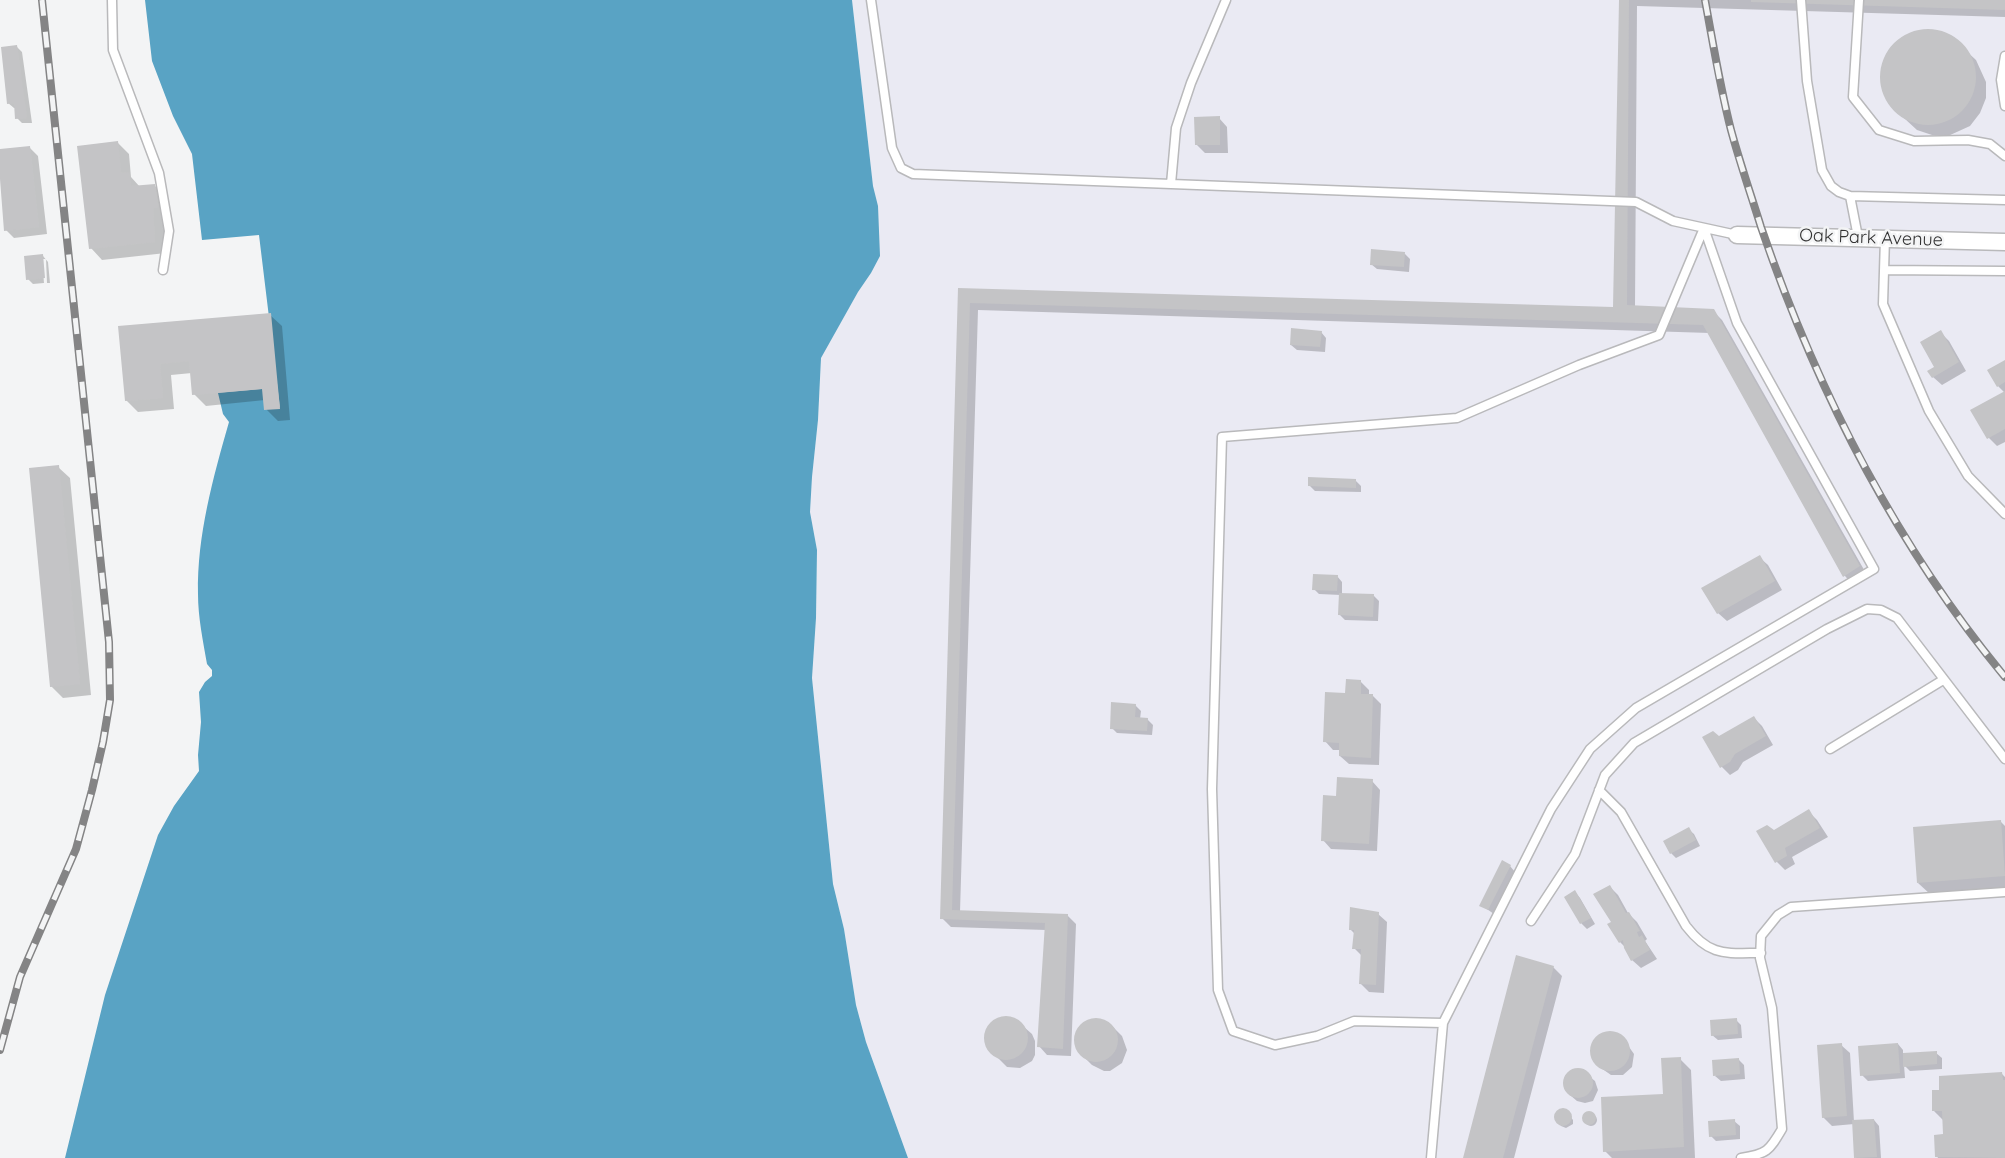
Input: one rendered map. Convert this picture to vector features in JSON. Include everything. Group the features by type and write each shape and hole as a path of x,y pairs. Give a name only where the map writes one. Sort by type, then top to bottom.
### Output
{"street":[{"name":"Oak Park Avenue","path":"1737,235 2005,242"}],"lane":[{"path":"113,0 113,50 159,173 169,232 163,270"},
{"path":"871,0 892,148 901,168 913,174 1636,202 1673,221 1737,235"},
{"path":"1171,184 1176,128 1191,83 1226,0"},
{"path":"1801,0 1807,81 1822,170 1831,186 1850,196 2005,200"},
{"path":"1859,0 1853,97 1879,130 1914,141 1968,140 1990,144 2005,156"},
{"path":"2005,56 2001,79 2005,106"},
{"path":"1850,196 1857,237"},
{"path":"1443,1023 1354,1021 1317,1036 1275,1045 1233,1031 1218,990 1212,789 1223,437 1457,418 1579,365 1659,335 1704,228"},
{"path":"1431,1158 1443,1023 1551,808 1590,749 1636,708 1874,569 1737,323 1704,228"},
{"path":"1885,238 1883,304 1929,411 1968,476 2005,514"},
{"path":"1884,270 2005,271"},
{"path":"1531,921 1575,854 1605,775 1634,743 1827,629 1867,610 1881,610 1897,618 2005,759"},
{"path":"1830,749 1943,680"},
{"path":"1599,790 1621,812 1686,926 1698,941 1721,953 1761,953"},
{"path":"1741,1158 1762,1155 1782,1129 1772,1008 1761,953 1761,936 1778,915 1791,908 2005,892"}],"shaded area":[{"path":"852,0 2005,0 2005,1158 908,1158 866,1042 856,1005 844,929 833,884 812,678 817,550 810,512 821,357 871,273 878,206 873,186"}],"water":[{"path":"145,0 852,0 873,186 878,206 880,256 821,358 810,512 817,550 812,678 833,884 844,929 856,1005 866,1042 908,1158 65,1158 105,995 158,835 174,806 199,771 199,692 212,676 212,670 207,664 201,629 198,572 203,528 229,422 223,414 218,393 262,389 280,408 259,235 202,240 192,154 173,116 152,61"}],"building":[{"path":"1619,0 1629,0 1627,305 1714,309 1860,566 1843,577 1703,325 970,303 952,910 1068,914 1063,1049 1037,1047 1045,923 940,919 958,288 1613,307"},
{"path":"2005,0 2005,10 1751,2"},
{"path":"1928,29 1946,33 1962,43 1972,59 1976,77 1972,95 1962,111 1946,121 1928,125 1910,121 1894,111 1884,95 1880,77 1884,59 1894,43 1910,33"},
{"path":"17,45 27,118 15,119 14,103 7,104 1,47"},
{"path":"1220,116 1220,145 1195,145 1194,117"},
{"path":"118,141 121,173 129,172 131,186 155,184 158,208 153,208 155,242 89,249 77,146"},
{"path":"30,146 39,227 4,231 0,149"},
{"path":"1371,249 1405,252 1404,267 1370,265"},
{"path":"43,254 45,278 26,280 24,256"},
{"path":"271,313 280,409 264,410 262,389 192,395 189,361 160,364 163,398 125,401 118,326"},
{"path":"1291,328 1322,331 1320,347 1290,345"},
{"path":"1941,330 1959,362 1932,378 1927,371 1934,367 1920,342"},
{"path":"2005,360 2005,382 1997,387 1987,370"},
{"path":"2005,391 2005,429 1987,439 1970,410"},
{"path":"59,465 80,684 50,687 29,468"},
{"path":"1308,477 1356,479 1356,488 1308,486"},
{"path":"1760,555 1775,581 1717,614 1701,588"},
{"path":"1313,574 1338,575 1337,591 1312,590"},
{"path":"1339,593 1374,594 1373,617 1338,615"},
{"path":"1346,679 1361,680 1361,694 1373,694 1371,758 1339,756 1339,743 1323,742 1325,692 1345,693"},
{"path":"1111,702 1136,704 1135,717 1148,718 1147,731 1110,729"},
{"path":"1754,716 1766,736 1735,754 1730,762 1720,768 1702,737 1713,731 1719,736"},
{"path":"1337,777 1373,779 1369,844 1321,841 1323,795 1336,796"},
{"path":"1809,809 1820,828 1785,848 1787,856 1775,863 1756,831 1767,825 1774,830"},
{"path":"2001,820 2005,876 1917,883 1913,827"},
{"path":"1689,827 1696,840 1670,854 1663,841"},
{"path":"1502,860 1511,865 1488,910 1479,906"},
{"path":"1610,885 1640,931 1637,932 1639,937 1642,935 1650,950 1631,961 1623,940 1619,943 1607,924 1611,922 1593,894"},
{"path":"1575,890 1591,918 1580,924 1564,897"},
{"path":"1350,907 1379,912 1376,985 1359,984 1361,949 1352,949 1354,930 1349,930"},
{"path":"1516,955 1554,966 1503,1158 1463,1158"},
{"path":"1006,1016 1015,1017 1022,1022 1027,1029 1027,1047 1022,1054 1015,1059 1006,1060 997,1059 990,1054 985,1047 984,1038 985,1029 990,1022 997,1017"},
{"path":"1096,1018 1105,1019 1112,1024 1117,1031 1117,1049 1112,1056 1105,1061 1096,1062 1087,1061 1080,1056 1075,1049 1074,1040 1075,1031 1080,1024 1087,1019"},
{"path":"1737,1018 1738,1034 1711,1036 1710,1020"},
{"path":"1610,1031 1624,1037 1630,1051 1624,1065 1610,1071 1596,1065 1590,1051 1596,1037"},
{"path":"1842,1043 1847,1116 1822,1118 1817,1045"},
{"path":"1898,1043 1900,1073 1860,1076 1858,1046"},
{"path":"1937,1051 1937,1064 1903,1067 1903,1053"},
{"path":"1681,1057 1684,1147 1603,1152 1601,1097 1663,1094 1661,1058"},
{"path":"1739,1058 1740,1074 1713,1076 1712,1060"},
{"path":"1578,1068 1589,1072 1593,1083 1589,1094 1578,1098 1567,1094 1563,1083 1567,1072"},
{"path":"2002,1072 2005,1080 2005,1158 1935,1157 1934,1135 1943,1134 1942,1111 1932,1111 1932,1090 1939,1090 1939,1076"},
{"path":"1563,1108 1569,1111 1572,1117 1569,1123 1563,1126 1557,1123 1554,1117 1557,1111"},
{"path":"1586,1111 1592,1111 1596,1118 1592,1125 1586,1125 1582,1121 1582,1115"},
{"path":"1735,1119 1736,1135 1709,1137 1708,1121"},
{"path":"1874,1119 1877,1157 1854,1158 1852,1120"}],"railway":[{"path":"0,1050 20,977 76,849 103,742 110,700 109,642 42,0"},
{"path":"1705,0 1734,142 1761,227 1807,347 1863,463 1894,519 1965,626 2005,677"}]}
